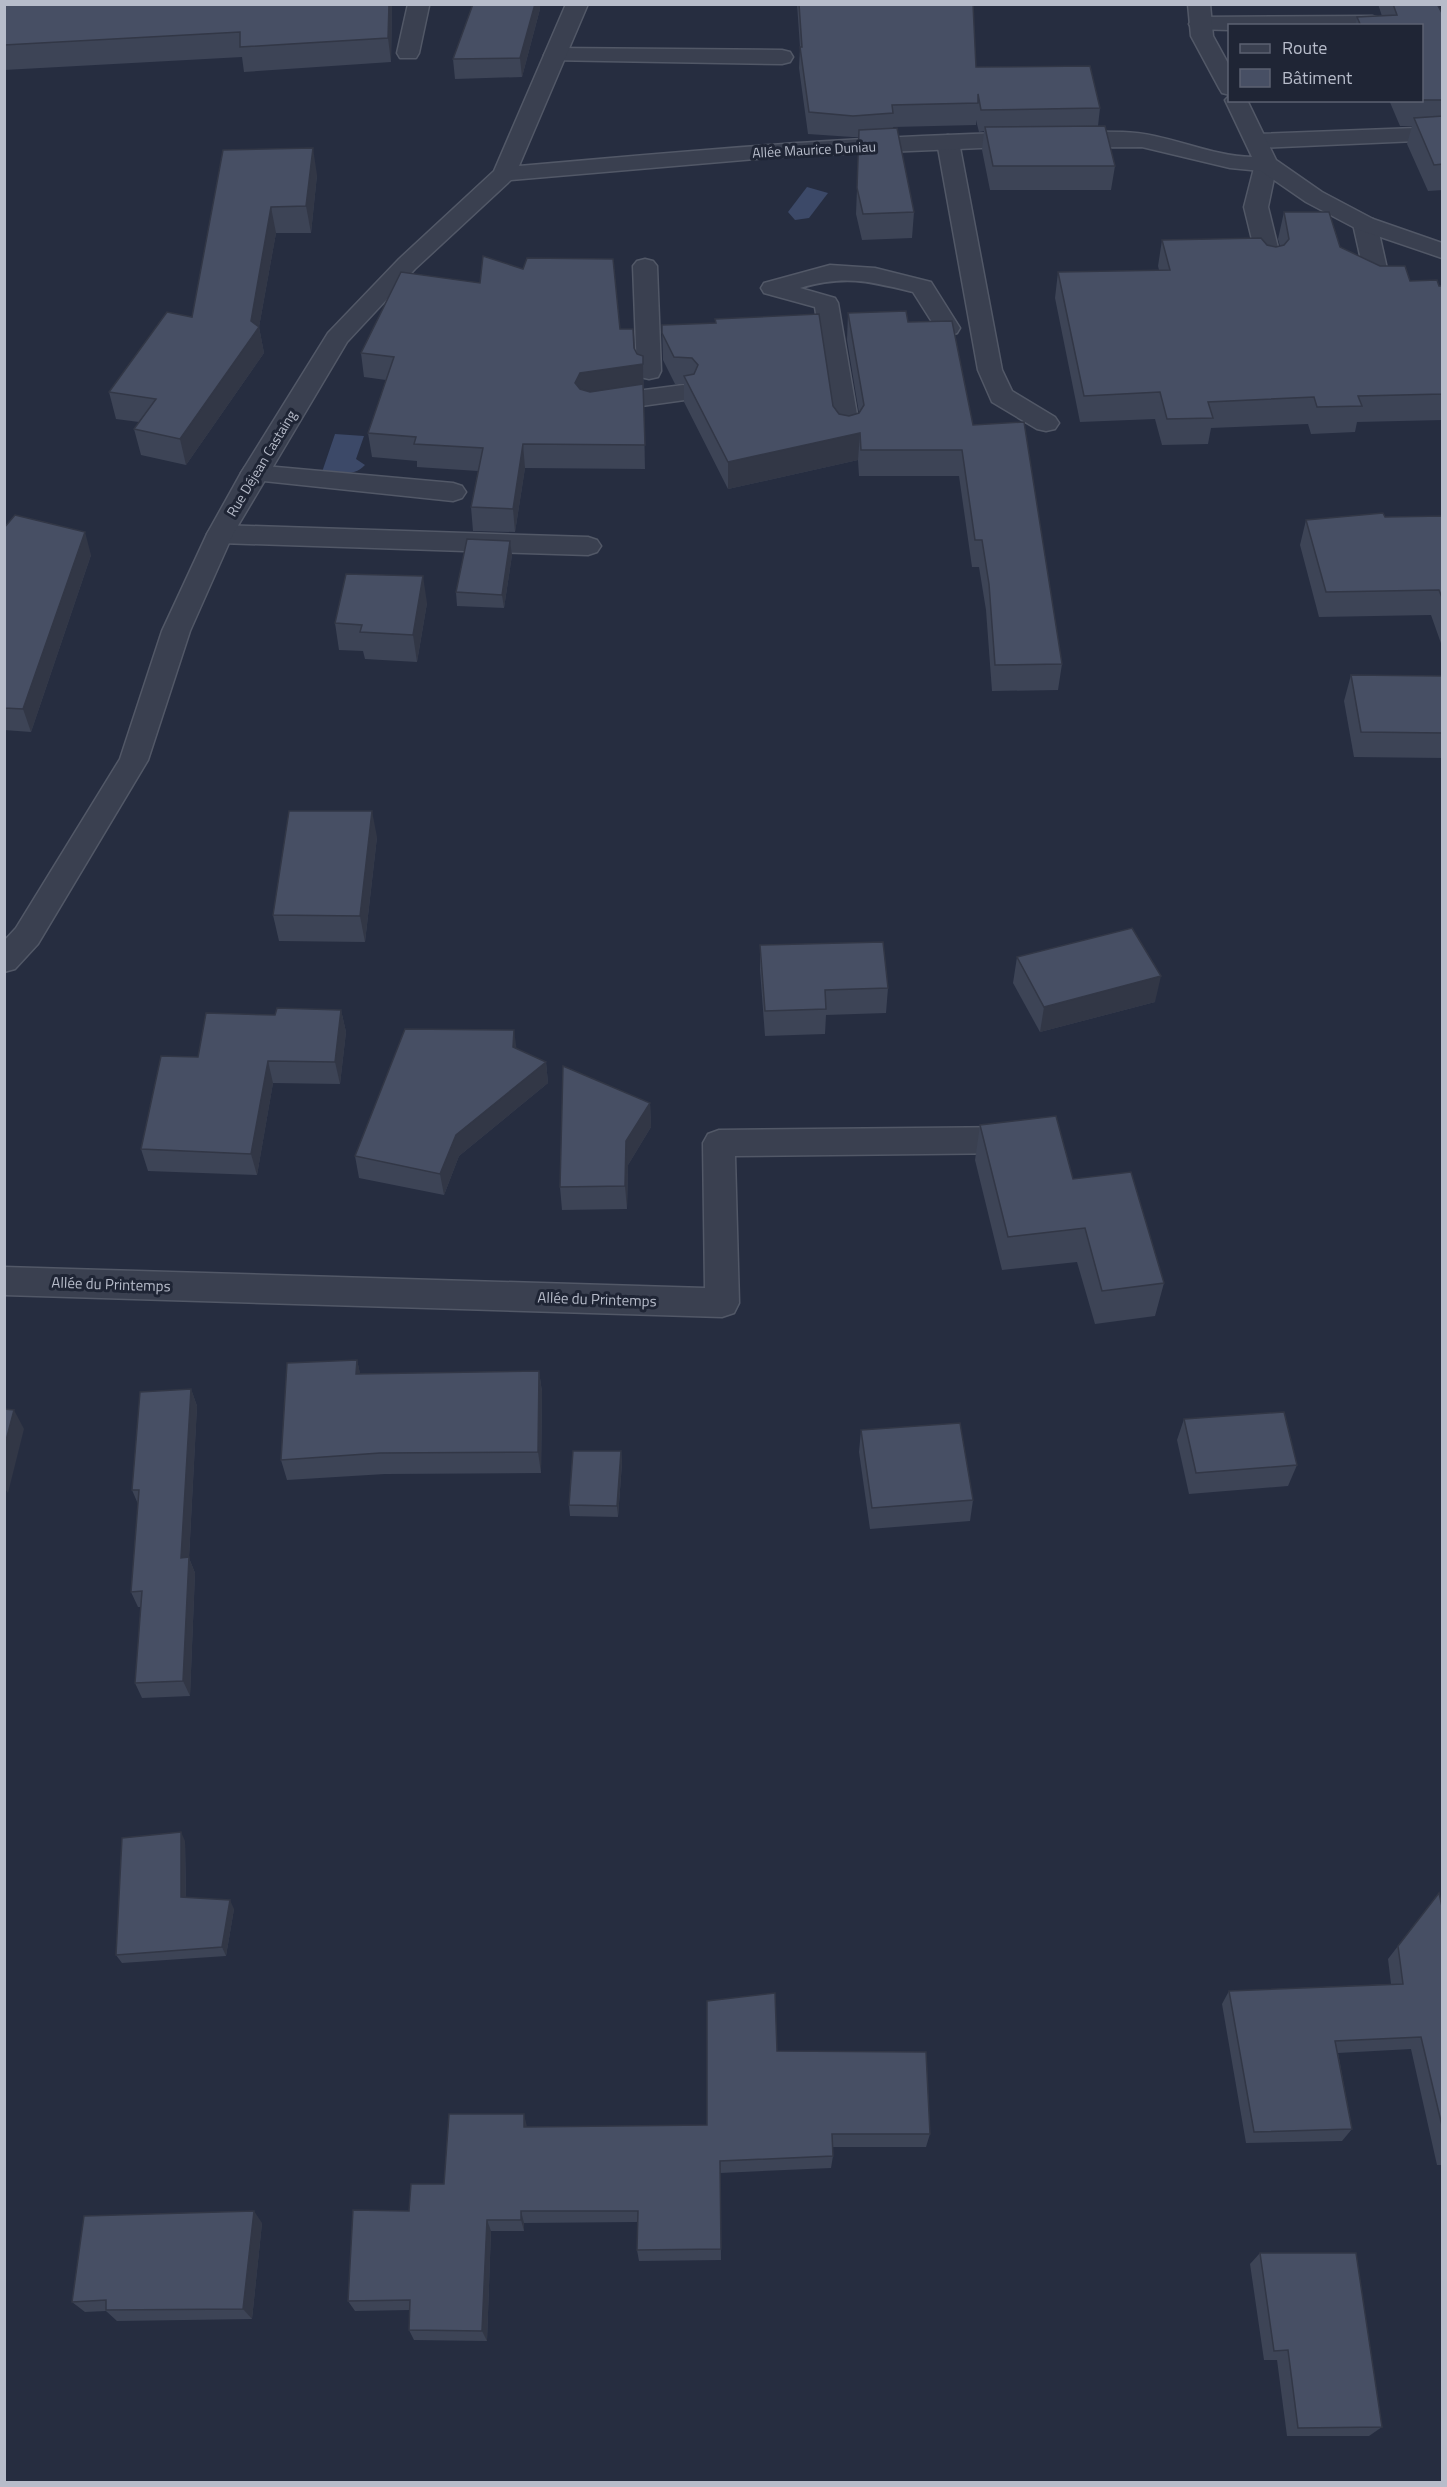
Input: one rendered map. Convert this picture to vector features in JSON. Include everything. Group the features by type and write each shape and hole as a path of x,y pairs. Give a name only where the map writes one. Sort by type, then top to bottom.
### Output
{"street":[{"name":"Rue Déjean Castaing","path":"4,961 27,936 134,760 176,630 220,534 254,473 337,338 407,264 504,174 577,4"},
{"path":"408,53 418,6"},
{"path":"1228,84 1202,36 1200,14 1372,23"},
{"path":"555,55 782,57"},
{"path":"1237,102 1266,164 1314,197 1365,224 1443,251"},
{"path":"1257,141 1439,134"},
{"name":"Allée Maurice Duniau","path":"504,174 743,152 948,142 1139,139 1221,160 1248,165 1266,164"},
{"path":"948,142 990,370 1001,396 1046,423"},
{"path":"1266,164 1256,207 1270,264"},
{"path":"1365,224 1378,282"},
{"path":"645,266 649,371"},
{"path":"847,432 826,303 773,288 830,272 875,275 922,287 948,328"},
{"path":"591,405 683,393"},
{"path":"254,473 453,492"},
{"path":"220,534 588,546"},
{"name":"Allée du Printemps","path":"4,1281 722,1303 719,1143 1026,1140"}],"water":[{"path":"807,187 828,193 809,218 795,220 788,212"},
{"path":"335,434 364,436 356,459 365,465 361,469 345,473 322,472"}],"building":[{"path":"4,4 389,4 388,38 240,47 240,32 4,45"},
{"path":"473,4 535,4 520,58 453,59"},
{"path":"799,4 973,4 976,67 1090,66 1100,108 981,110 978,94 978,103 892,105 893,113 853,116 809,112 800,47 802,47"},
{"path":"1393,4 1437,4 1443,15 1443,100 1423,100 1423,24 1360,24 1357,17 1397,15"},
{"path":"1443,116 1443,164 1434,165 1414,118"},
{"path":"1105,126 1115,166 993,166 985,127"},
{"path":"897,128 914,212 863,214 857,188 859,130"},
{"path":"313,148 306,206 271,207 251,321 259,327 180,439 134,429 156,399 109,392 167,312 192,317 223,150"},
{"path":"1284,212 1329,212 1340,247 1380,266 1405,266 1410,281 1437,280 1439,286 1443,286 1443,394 1358,396 1362,406 1317,407 1314,397 1208,402 1213,418 1167,419 1160,392 1084,396 1058,272 1170,270 1162,240 1261,238 1267,245 1276,247 1284,245 1289,239"},
{"path":"483,256 523,269 527,258 613,259 620,329 633,329 634,348 637,354 643,356 643,364 580,373 575,383 580,389 590,392 643,384 645,445 523,444 513,509 471,507 483,448 414,444 416,437 368,433 394,357 361,353 401,272 480,283"},
{"path":"906,311 908,322 952,321 973,425 1024,422 1062,664 995,665 989,584 982,540 975,540 962,450 861,450 860,433 728,462 684,376 694,374 698,365 692,358 674,357 662,333 662,325 716,323 715,319 819,314 833,406 839,414 849,416 859,413 864,405 848,313"},
{"path":"1383,513 1385,517 1443,516 1443,600 1439,590 1326,592 1306,520"},
{"path":"15,515 85,532 23,709 4,708 4,528"},
{"path":"467,539 510,541 502,595 456,592"},
{"path":"346,574 423,576 413,635 360,632 362,625 335,623"},
{"path":"1351,675 1443,676 1443,733 1361,732"},
{"path":"289,811 372,811 360,916 273,915"},
{"path":"1132,928 1161,976 1044,1007 1017,957"},
{"path":"883,942 888,988 825,990 826,1009 765,1011 760,945"},
{"path":"277,1008 341,1010 335,1062 268,1061 251,1154 141,1149 161,1056 198,1057 206,1013 275,1015"},
{"path":"405,1029 514,1030 513,1047 546,1062 456,1135 440,1174 355,1156"},
{"path":"563,1066 650,1103 626,1141 625,1186 560,1187"},
{"path":"1056,1116 1073,1179 1131,1172 1164,1283 1102,1291 1085,1228 1008,1237 980,1125"},
{"path":"357,1360 356,1374 539,1371 538,1452 380,1453 281,1460 287,1363"},
{"path":"191,1389 181,1558 189,1557 183,1681 135,1683 142,1591 131,1592 139,1490 132,1490 140,1392"},
{"path":"4,1409 14,1410 4,1448"},
{"path":"1284,1412 1297,1465 1196,1473 1184,1419"},
{"path":"960,1423 973,1500 872,1508 861,1430"},
{"path":"573,1451 621,1451 617,1506 569,1505"},
{"path":"181,1832 181,1897 230,1900 222,1947 116,1955 122,1838"},
{"path":"1439,1893 1443,1911 1443,2130 1421,2037 1335,2041 1352,2129 1254,2132 1229,1991 1403,1984 1398,1946"},
{"path":"775,1993 777,2051 926,2052 930,2134 832,2134 833,2156 720,2161 721,2249 637,2250 638,2211 521,2211 521,2220 487,2220 482,2331 409,2330 410,2300 348,2301 353,2210 409,2211 411,2184 444,2184 449,2114 524,2114 524,2127 707,2125 707,2001"},
{"path":"254,2211 243,2309 106,2310 106,2300 72,2302 84,2216"},
{"path":"1260,2253 1356,2253 1382,2427 1298,2428 1288,2350 1274,2351"}]}
